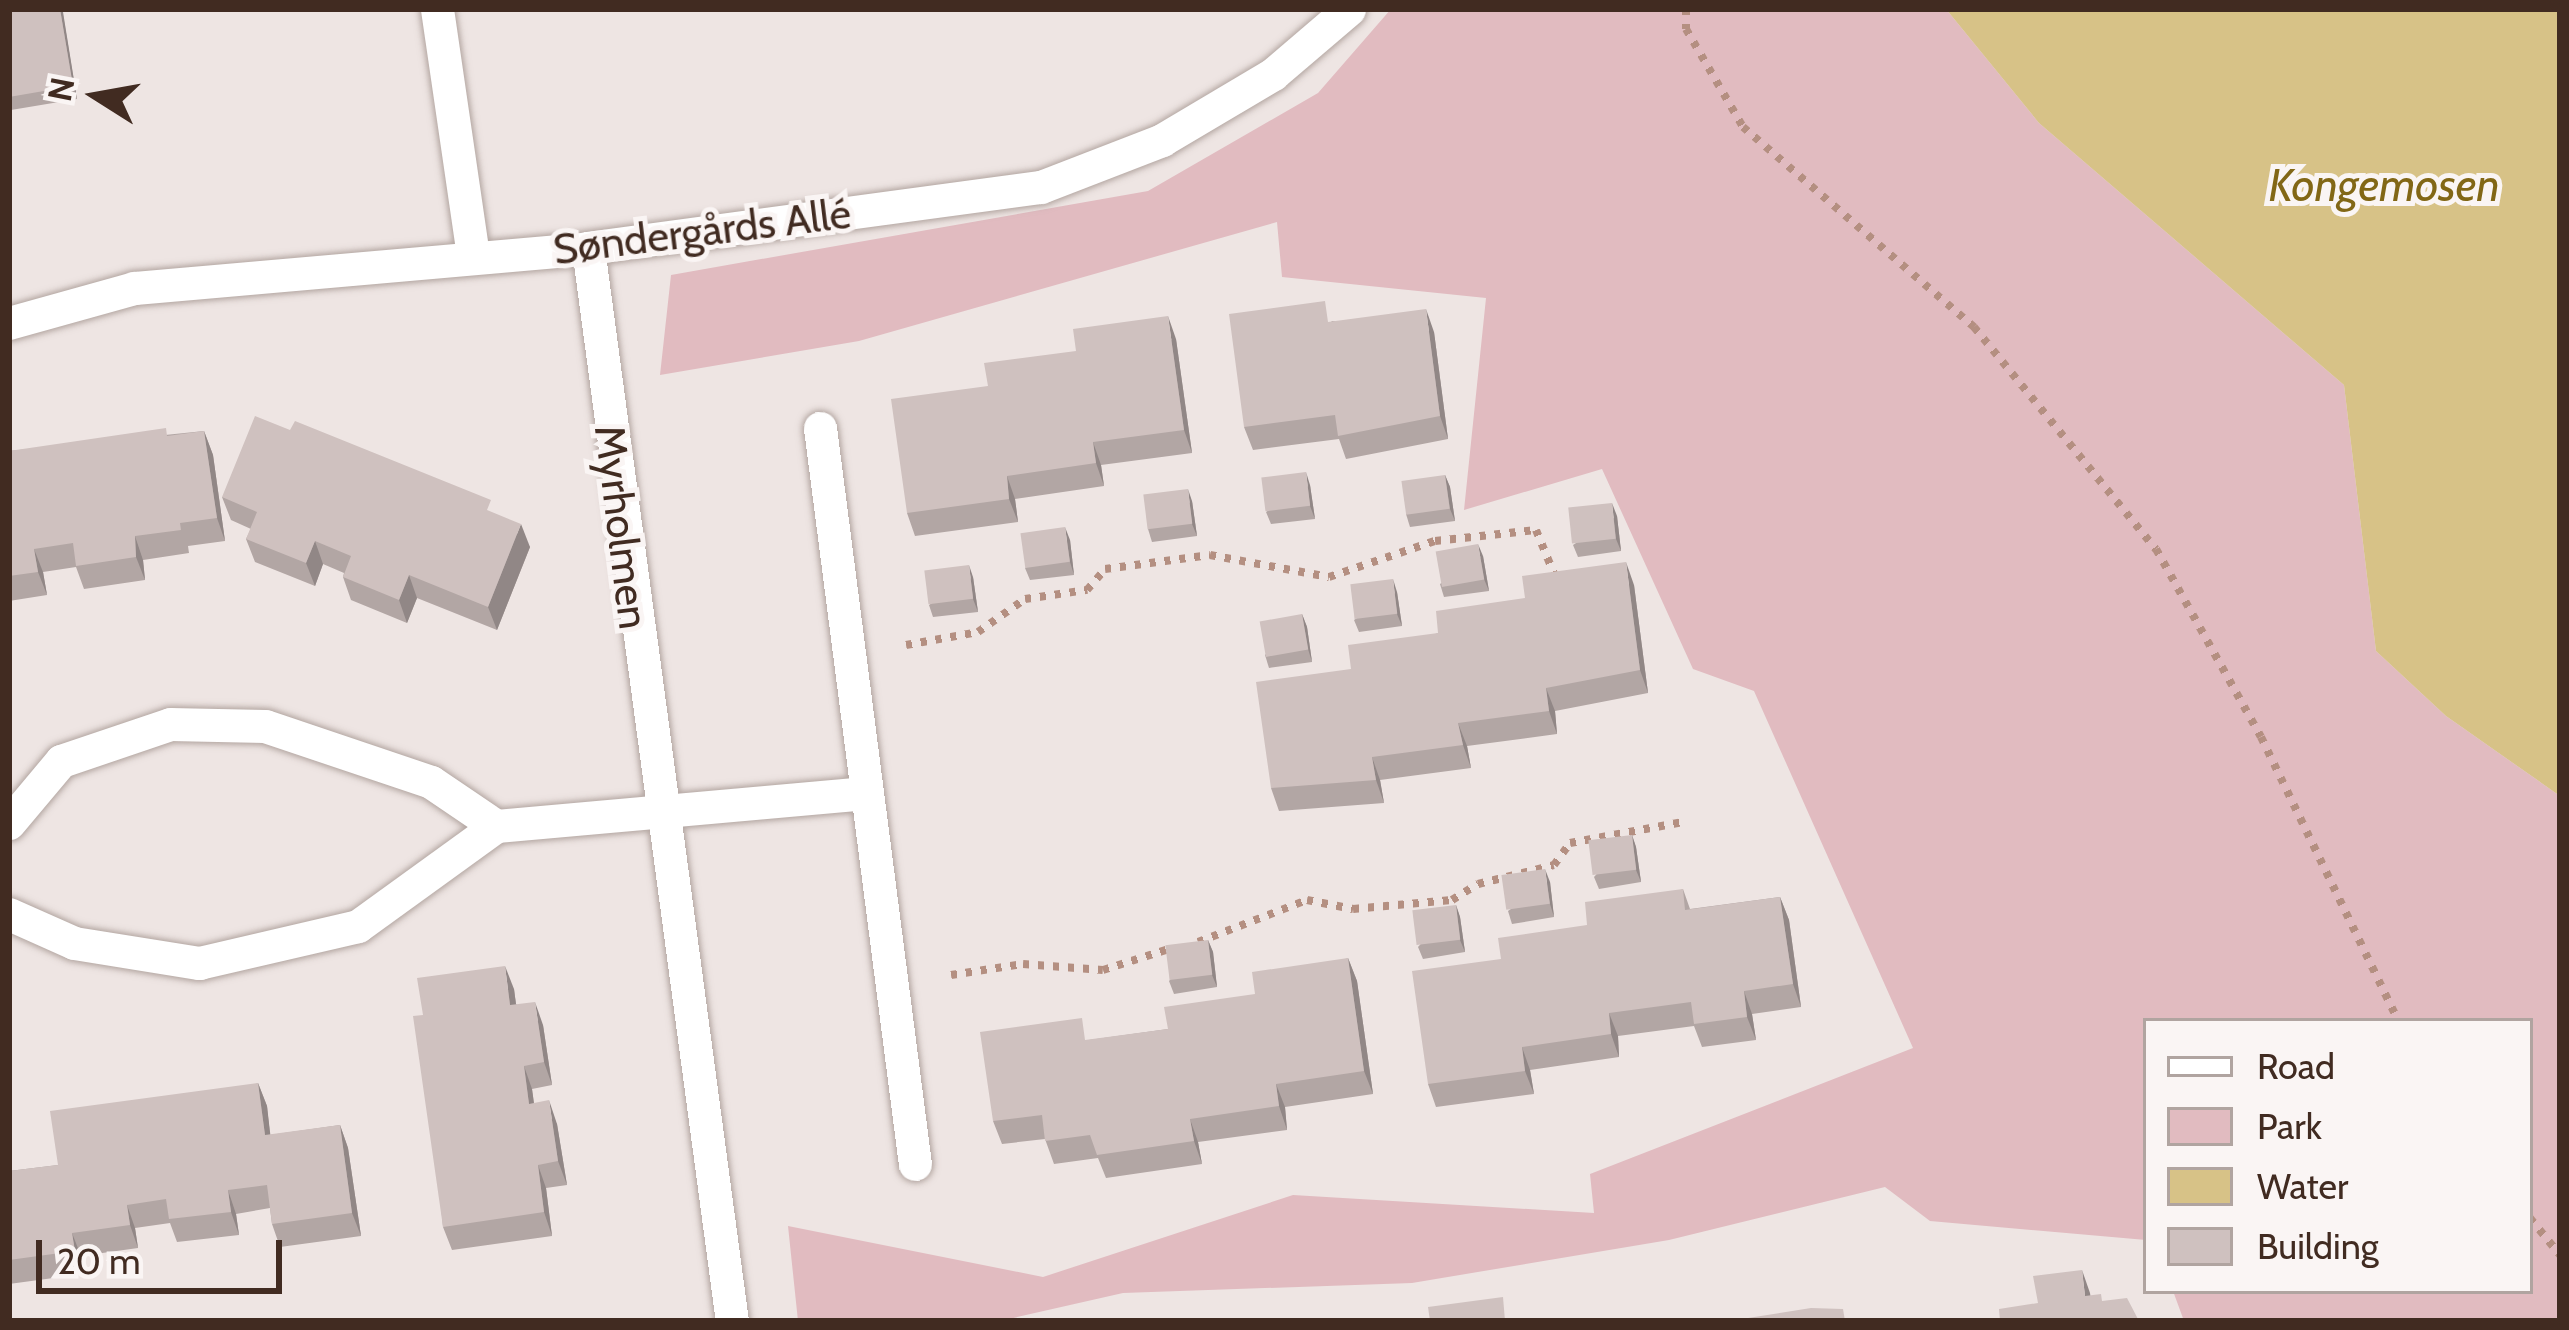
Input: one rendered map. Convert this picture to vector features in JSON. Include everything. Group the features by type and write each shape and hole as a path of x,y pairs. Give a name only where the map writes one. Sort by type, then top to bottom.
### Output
{"street":[{"path":"437,9 473,255"},
{"name":"Søndergårds Allé","path":"9,322 134,288 587,248 1040,187 1162,140 1273,74 1349,9"},
{"name":"Myrholmen","path":"587,248 657,806 732,1321"},
{"path":"820,428 915,1164"},
{"path":"9,824 61,761 170,724 265,726 430,782 496,826"},
{"path":"9,914 74,944 199,963 358,926 496,826 657,806 867,793"}],"path":[{"path":"1686,9 1686,29 1743,127 1974,327 2156,550 2261,736 2397,1018"},
{"path":"850,655 978,632 1025,599 1087,590 1105,569 1210,555 1329,577 1436,541 1535,530 1560,586"},
{"path":"893,983 1022,964 1102,970 1307,900 1353,909 1452,900 1478,884 1555,865 1570,843 1683,822"},
{"path":"2533,1222 2560,1255"}],"green space":[{"path":"1391,9 1946,9 2039,123 2344,385 2376,651 2446,716 2560,796 2560,1321 2184,1321 2174,1294 2533,1294 2533,1018 2143,1018 2143,1240 1930,1221 1885,1187 1669,1240 1412,1283 1123,1293 1000,1321 798,1321 788,1226 1043,1277 1293,1195 1594,1213 1590,1174 1913,1048 1754,691 1693,669 1602,469 1464,510 1486,298 1282,277 1277,222 859,341 660,375 671,275 1148,191 1318,93"}],"water":[{"name":"Kongemosen","path":"1946,9 2560,9 2560,796 2446,716 2376,651 2344,385 2039,123"}],"building":[{"path":"9,9 60,9 73,86 9,97"},
{"path":"1325,301 1328,322 1426,309 1440,416 1338,436 1335,415 1244,427 1229,314"},
{"path":"1168,316 1184,430 1093,442 1096,463 1007,476 1009,499 907,513 891,399 988,386 984,363 1076,351 1073,329"},
{"path":"255,416 290,430 295,421 491,500 487,510 521,524 488,607 409,575 399,600 343,577 351,556 315,541 306,563 246,539 257,512 222,497"},
{"path":"166,428 167,436 204,431 217,518 180,523 181,530 135,536 136,557 76,566 73,543 34,549 38,572 9,576 9,451"},
{"path":"1306,472 1310,506 1265,511 1261,477"},
{"path":"1445,475 1450,509 1406,515 1401,481"},
{"path":"1188,489 1192,524 1148,529 1143,494"},
{"path":"1612,503 1616,539 1572,543 1568,508"},
{"path":"1065,527 1070,562 1025,568 1020,533"},
{"path":"1478,544 1484,579 1442,587 1436,551"},
{"path":"1626,562 1640,670 1546,688 1549,711 1458,723 1463,745 1372,757 1376,780 1271,788 1256,682 1351,669 1348,645 1438,633 1436,611 1525,598 1522,576"},
{"path":"969,565 973,599 928,604 924,570"},
{"path":"1393,579 1397,614 1355,619 1350,584"},
{"path":"1302,614 1308,649 1266,657 1260,621"},
{"path":"1632,835 1636,870 1593,875 1588,840"},
{"path":"1545,869 1550,904 1506,910 1501,875"},
{"path":"1683,889 1685,910 1780,897 1793,984 1744,991 1747,1017 1694,1024 1691,1002 1609,1013 1611,1034 1522,1047 1525,1071 1428,1084 1412,971 1501,959 1498,938 1587,925 1585,902"},
{"path":"1456,905 1460,940 1417,945 1412,910"},
{"path":"1208,940 1212,975 1170,980 1165,945"},
{"path":"1348,958 1364,1071 1276,1084 1279,1106 1190,1119 1194,1141 1097,1155 1090,1135 1045,1141 1042,1115 993,1121 980,1032 1082,1018 1085,1040 1168,1029 1164,1007 1255,994 1252,972"},
{"path":"505,966 510,1005 535,1002 544,1062 524,1066 529,1104 549,1100 558,1161 538,1165 544,1212 443,1227 413,1016 423,1015 417,978"},
{"path":"258,1083 265,1135 340,1125 352,1213 272,1224 267,1185 228,1190 231,1212 169,1219 166,1199 127,1205 130,1225 72,1233 75,1251 9,1260 9,1171 58,1165 50,1111"},
{"path":"2082,1270 2085,1296 2101,1294 2102,1301 2127,1298 2139,1321 2000,1321 1999,1309 2038,1303 2033,1276"},
{"path":"1503,1297 1505,1321 1430,1321 1428,1307"},
{"path":"1811,1308 1843,1309 1845,1321 1729,1321"}]}
